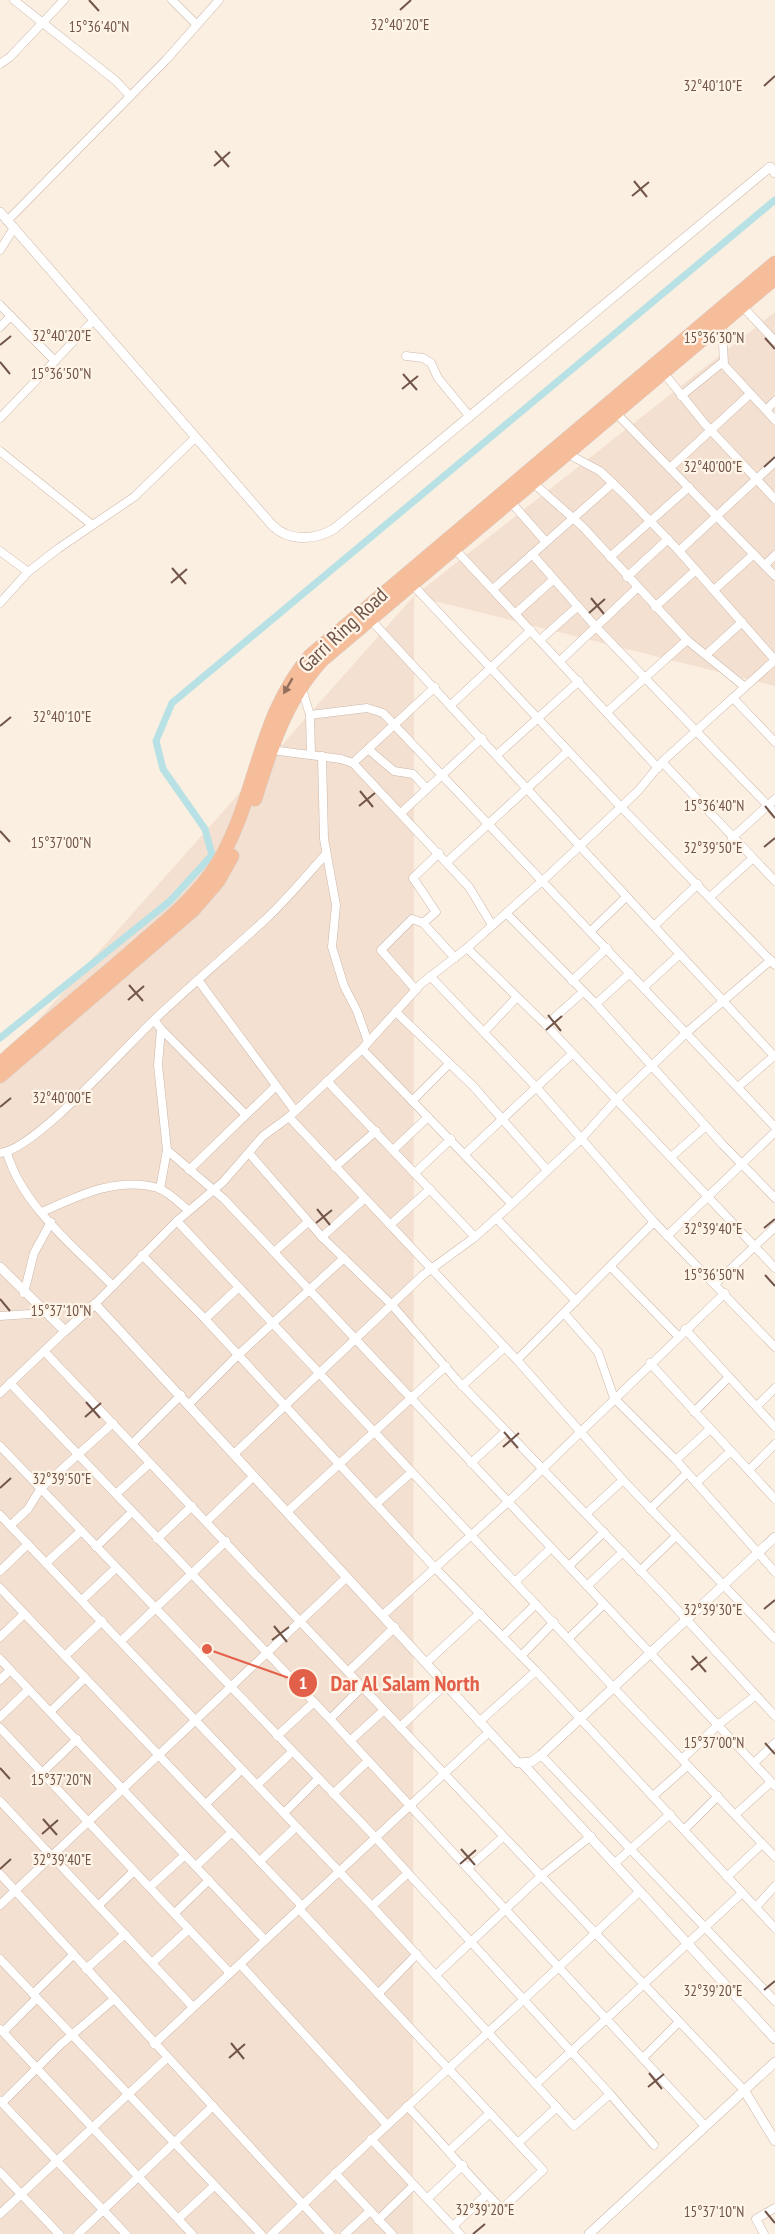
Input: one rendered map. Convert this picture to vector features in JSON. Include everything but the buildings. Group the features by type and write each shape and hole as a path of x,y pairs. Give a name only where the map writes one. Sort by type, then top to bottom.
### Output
{"highway":[{"name":"Garri Ring Road","path":"0,1064 162,925 203,884 217,865 235,830 274,712 292,678 310,656 775,263"},
{"name":"Garri Ring Road","path":"0,1076 121,974 205,898 218,881 240,840 283,719 301,686 322,660 531,481 775,278"}],"street":[{"path":"14,0 116,81 130,96"},
{"path":"0,64 44,23 64,0"},
{"path":"172,0 196,24"},
{"path":"0,250 10,224 219,0"},
{"path":"0,212 277,530 296,537 310,537 334,529 773,167"},
{"path":"0,305 55,361"},
{"path":"742,306 775,340"},
{"path":"0,327 11,316"},
{"path":"0,418 94,320"},
{"path":"722,322 723,362 775,420"},
{"path":"406,356 423,358 431,363 438,378 470,417"},
{"path":"681,396 723,362"},
{"path":"663,372 681,396 775,499"},
{"path":"671,467 750,394"},
{"path":"766,410 775,401"},
{"path":"614,412 671,467 775,576"},
{"path":"0,603 28,572 92,524 134,497 195,438"},
{"path":"0,451 92,524"},
{"path":"0,1393 188,1210 213,1191 263,1136 292,1114 365,1046 430,976 455,958 506,914 696,731 774,663 714,590 613,483 596,468 565,453"},
{"path":"679,551 775,462"},
{"path":"531,481 573,518 687,640 745,687"},
{"path":"493,589 613,483"},
{"path":"610,557 689,487"},
{"path":"509,500 546,542"},
{"path":"627,577 668,539"},
{"path":"453,547 607,712 774,879"},
{"path":"0,551 28,572"},
{"path":"532,554 577,607 775,813"},
{"path":"714,590 754,554"},
{"path":"765,565 775,555"},
{"path":"655,607 696,570"},
{"path":"516,613 554,579"},
{"path":"234,1454 392,1305 432,1269 475,1237 582,1138 615,1101 686,1033 773,962 620,806 411,583"},
{"path":"560,661 637,588"},
{"path":"540,640 577,607"},
{"path":"369,618 452,705 774,1057 738,1088"},
{"path":"707,654 742,622"},
{"path":"452,705 531,630"},
{"path":"607,712 687,640"},
{"path":"497,755 579,681"},
{"path":"301,686 310,715 311,755"},
{"path":"353,763 435,687"},
{"path":"733,698 775,741"},
{"path":"310,715 367,708 383,713 775,1127"},
{"path":"401,813 482,738"},
{"path":"368,749 394,771 413,774 426,789"},
{"path":"271,750 322,756 353,763 469,887 492,925"},
{"path":"447,862 568,751"},
{"path":"322,756 326,854 336,905 333,952 365,1046 412,1101 512,1203"},
{"path":"732,838 775,799"},
{"path":"423,923 436,912 413,878 439,853"},
{"path":"112,1286 51,1222 20,1185 4,1153 30,1138 58,1114 154,1020 268,917 326,854"},
{"path":"711,897 752,859"},
{"path":"654,926 698,884"},
{"path":"591,931 626,897"},
{"path":"506,914 596,1004 741,1165 775,1198"},
{"path":"416,990 381,950 412,920 423,923 455,958"},
{"path":"467,948 546,1025 615,1101 709,1196 775,1268"},
{"path":"572,981 607,948"},
{"path":"644,987 680,954"},
{"path":"596,1004 630,973"},
{"path":"430,976 537,1088 667,1236 774,1342"},
{"path":"198,980 276,1086 292,1114 335,1167 517,1360 579,1433 723,1587 775,1639"},
{"path":"546,1025 583,992"},
{"path":"484,1032 518,997"},
{"path":"396,1012 449,1064 547,1170"},
{"path":"154,1020 245,1114"},
{"path":"160,1188 167,1150 158,1065 161,1029"},
{"path":"465,1154 572,1054"},
{"path":"412,1101 449,1064"},
{"path":"327,1081 475,1237"},
{"path":"189,1170 276,1086"},
{"path":"393,1150 428,1117"},
{"path":"671,1157 706,1126"},
{"path":"335,1167 376,1131"},
{"path":"667,1236 775,1132"},
{"path":"415,1173 451,1139"},
{"path":"167,1150 213,1191 274,1252 773,1784 736,1814"},
{"path":"249,1154 322,1237 392,1305 462,1386 623,1552 774,1714"},
{"path":"42,1212 114,1185 135,1184 160,1188 188,1210"},
{"path":"390,1226 430,1189"},
{"path":"322,1237 364,1199"},
{"path":"496,1218 576,1301"},
{"path":"177,1221 684,1763 736,1814 775,1857"},
{"path":"517,1360 654,1221"},
{"path":"24,1293 34,1253 51,1222"},
{"path":"274,1252 308,1222"},
{"path":"716,1283 775,1227"},
{"path":"142,1255 206,1319 237,1356 436,1569 536,1671 775,1928"},
{"path":"189,1404 237,1356 344,1258"},
{"path":"610,1266 678,1336"},
{"path":"0,1267 65,1331"},
{"path":"206,1319 239,1287"},
{"path":"384,1615 508,1502 685,1329 725,1293"},
{"path":"94,1304 384,1615 509,1755 524,1765 591,1836 775,2039"},
{"path":"0,1316 45,1312"},
{"path":"564,1313 598,1352 614,1398 676,1460 775,1572"},
{"path":"685,1329 775,1426"},
{"path":"462,1386 505,1347"},
{"path":"44,1351 349,1671 678,2023 744,2090 775,2140"},
{"path":"650,1363 775,1499"},
{"path":"287,1512 446,1366"},
{"path":"694,1412 729,1377"},
{"path":"10,1383 264,1653 330,1719 609,2019 705,2126"},
{"path":"757,1406 775,1388"},
{"path":"132,1444 181,1395"},
{"path":"11,1525 28,1509 41,1488 113,1423"},
{"path":"676,1460 710,1429"},
{"path":"471,1463 506,1431"},
{"path":"749,1470 775,1444"},
{"path":"0,1446 376,1839 525,2000 654,2145"},
{"path":"696,1484 730,1451"},
{"path":"116,1494 150,1463"},
{"path":"376,1504 412,1472"},
{"path":"650,1509 687,1473"},
{"path":"207,1521 254,1476"},
{"path":"586,1514 623,1480"},
{"path":"157,1539 192,1506"},
{"path":"96,1546 132,1512"},
{"path":"0,1515 372,1906 574,2126 610,2094"},
{"path":"46,1563 81,1531"},
{"path":"569,1566 604,1533"},
{"path":"640,1571 676,1536"},
{"path":"524,1765 541,1755 580,1720 775,1538"},
{"path":"121,1641 192,1576 226,1541"},
{"path":"0,1571 28,1544"},
{"path":"515,1582 551,1548"},
{"path":"587,1586 623,1552"},
{"path":"82,1600 116,1568"},
{"path":"0,1905 347,1577"},
{"path":"0,1588 260,1861 378,1994 543,2170 502,2209 486,2195 450,2150 407,2106"},
{"path":"502,1636 536,1604"},
{"path":"569,1638 604,1604"},
{"path":"427,1662 480,1613"},
{"path":"0,1637 24,1614"},
{"path":"65,1656 102,1621"},
{"path":"521,1656 554,1622"},
{"path":"349,1671 394,1627"},
{"path":"0,1659 124,1787 265,1940"},
{"path":"0,1680 10,1670"},
{"path":"479,1722 536,1671"},
{"path":"50,1712 85,1678"},
{"path":"400,1727 446,1684"},
{"path":"330,1719 363,1686"},
{"path":"0,1717 28,1690"},
{"path":"653,1796 719,1724 755,1696"},
{"path":"277,1736 313,1703"},
{"path":"350,1741 384,1710"},
{"path":"0,1728 134,1871 151,1886 230,1973"},
{"path":"154,2044 489,1732"},
{"path":"42,1773 76,1739"},
{"path":"754,1763 775,1743"},
{"path":"257,1785 292,1752"},
{"path":"541,1755 775,2001"},
{"path":"333,1794 368,1761"},
{"path":"206,1804 241,1770"},
{"path":"284,1813 318,1779"},
{"path":"685,1829 718,1796"},
{"path":"0,1801 193,2007"},
{"path":"615,1863 669,1814"},
{"path":"260,1861 296,1827"},
{"path":"196,1866 232,1832"},
{"path":"436,1976 541,1876 591,1836"},
{"path":"468,1868 503,1837"},
{"path":"727,1877 762,1844"},
{"path":"151,1886 185,1855"},
{"path":"99,1905 134,1871"},
{"path":"0,1874 113,2000 330,2234"},
{"path":"372,1906 407,1874"},
{"path":"175,1913 209,1880"},
{"path":"756,1907 775,1886"},
{"path":"272,2234 371,2139 489,2034 640,1891"},
{"path":"536,2084 609,2019 742,1893"},
{"path":"152,1963 189,1929"},
{"path":"86,1969 125,1934"},
{"path":"378,1994 417,1954"},
{"path":"73,1955 1,2030 192,2234"},
{"path":"0,1959 261,2234"},
{"path":"240,1964 387,2125"},
{"path":"113,2000 1,2102 126,2234"},
{"path":"644,2057 678,2023"},
{"path":"0,2214 167,2058"},
{"path":"589,2234 775,2062"},
{"path":"78,2234 213,2106"},
{"path":"518,2143 557,2107"},
{"path":"450,2150 490,2112"},
{"path":"371,2139 460,2234"},
{"path":"427,2199 463,2165"},
{"path":"0,2172 59,2234"},
{"path":"335,2173 392,2234"},
{"path":"378,2220 414,2185"},
{"path":"178,2219 214,2186"},
{"path":"453,2226 486,2195"},
{"path":"764,2234 756,2219 775,2208"},
{"path":"345,2234 370,2211"}],"shaded area":[{"path":"775,312 775,686 414,596"},
{"path":"414,596 413,2234 0,2234 0,1063"}],"waterway":[{"path":"0,1038 170,901 212,855 205,829 163,769 156,741 172,703 775,200"}],"place":[{"name":"Dar Al Salam North","path":"207,1649"}]}
